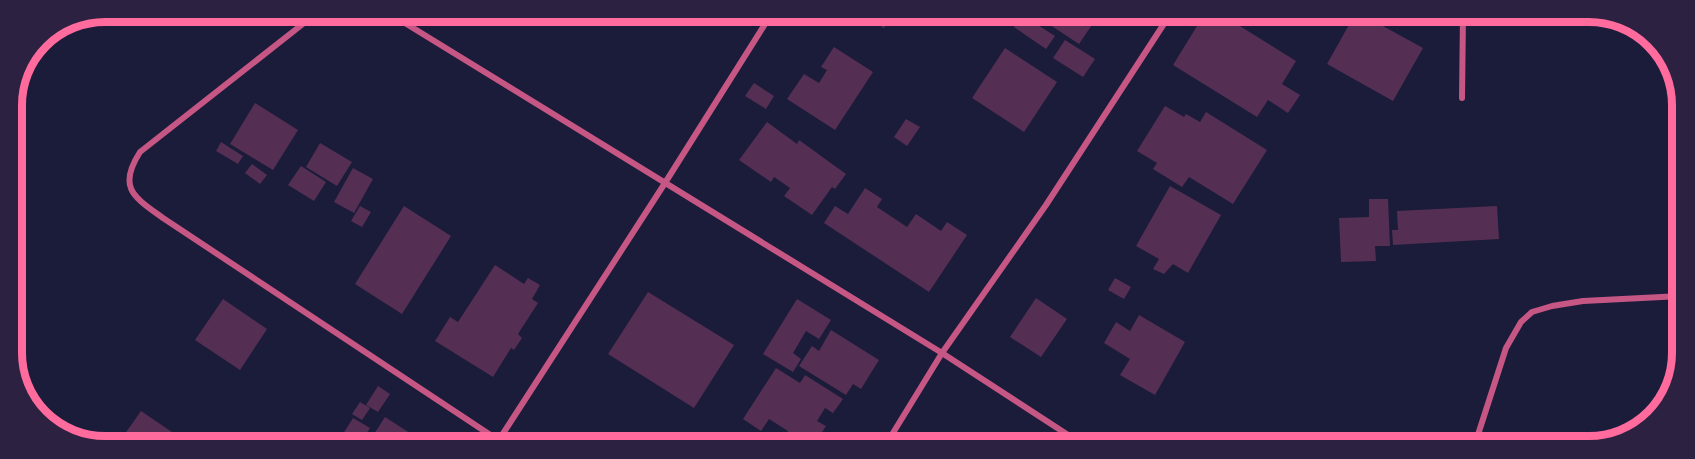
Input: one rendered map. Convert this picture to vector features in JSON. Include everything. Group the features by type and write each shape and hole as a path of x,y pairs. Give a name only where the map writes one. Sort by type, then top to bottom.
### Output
{"street":[{"path":"305,22 140,152 131,166 128,178 131,189 138,200 163,218 486,436"},
{"path":"403,22 942,353 1070,436"},
{"path":"501,436 666,183 766,22"},
{"path":"891,436 942,353 1046,205 1165,22"},
{"path":"1462,98 1463,22"},
{"path":"1478,436 1506,348 1521,322 1533,312 1582,301 1672,296"}],"building":[{"path":"874,22 888,22 884,28"},
{"path":"1017,22 1033,22 1055,36 1046,49 1014,27"},
{"path":"1046,22 1094,22 1079,44"},
{"path":"1199,22 1233,22 1296,61 1282,84 1300,95 1288,113 1268,100 1257,117 1173,65"},
{"path":"1351,22 1376,22 1423,48 1393,101 1327,64"},
{"path":"1065,40 1095,59 1083,77 1053,58"},
{"path":"834,47 873,72 835,130 787,99 804,74 819,83 827,70 821,67"},
{"path":"1005,48 1057,82 1024,132 972,98"},
{"path":"754,83 774,96 766,109 745,96"},
{"path":"255,103 298,130 273,170 230,144"},
{"path":"1165,106 1184,117 1186,114 1200,122 1206,112 1267,150 1233,204 1189,177 1182,187 1153,169 1157,163 1137,151"},
{"path":"906,119 920,127 907,146 894,137"},
{"path":"767,122 797,144 799,140 846,174 835,189 832,187 812,215 784,196 790,188 774,177 771,182 739,160"},
{"path":"221,142 243,156 238,164 216,151"},
{"path":"320,143 352,162 337,186 306,167"},
{"path":"252,164 267,175 260,184 245,173"},
{"path":"301,166 326,182 314,201 288,185"},
{"path":"353,168 373,179 354,213 334,202"},
{"path":"1170,186 1221,215 1188,273 1173,264 1164,274 1153,269 1159,259 1136,246"},
{"path":"865,188 882,199 877,207 907,227 916,214 941,231 947,222 967,235 929,292 824,223 835,206 848,214"},
{"path":"1369,199 1388,199 1390,246 1375,246 1376,261 1341,262 1339,218 1369,217"},
{"path":"360,206 371,212 362,227 351,221"},
{"path":"404,206 451,236 402,314 355,284"},
{"path":"1497,206 1499,239 1393,245 1392,230 1398,230 1397,211"},
{"path":"495,265 524,284 528,278 540,285 532,299 538,303 518,334 522,338 514,350 511,348 493,377 435,341 450,317 458,322"},
{"path":"1115,278 1131,287 1124,299 1108,290"},
{"path":"648,292 734,345 694,408 608,354"},
{"path":"1036,298 1067,319 1041,357 1010,337"},
{"path":"223,299 267,329 240,370 195,340"},
{"path":"797,299 831,320 819,339 806,331 793,353 801,359 793,372 763,354"},
{"path":"1139,315 1185,342 1155,395 1120,375 1130,359 1104,343 1116,322 1130,331"},
{"path":"831,330 879,360 861,389 853,384 846,395 799,366 812,346 819,351"},
{"path":"776,368 800,383 805,375 843,399 833,413 825,408 817,421 826,426 820,436 785,436 788,431 769,419 761,431 743,419"},
{"path":"378,386 390,394 378,412 366,405"},
{"path":"360,402 370,408 362,420 352,414"},
{"path":"141,411 178,436 123,436"},
{"path":"385,417 414,436 373,436"},
{"path":"353,418 370,428 365,436 342,436"}]}
